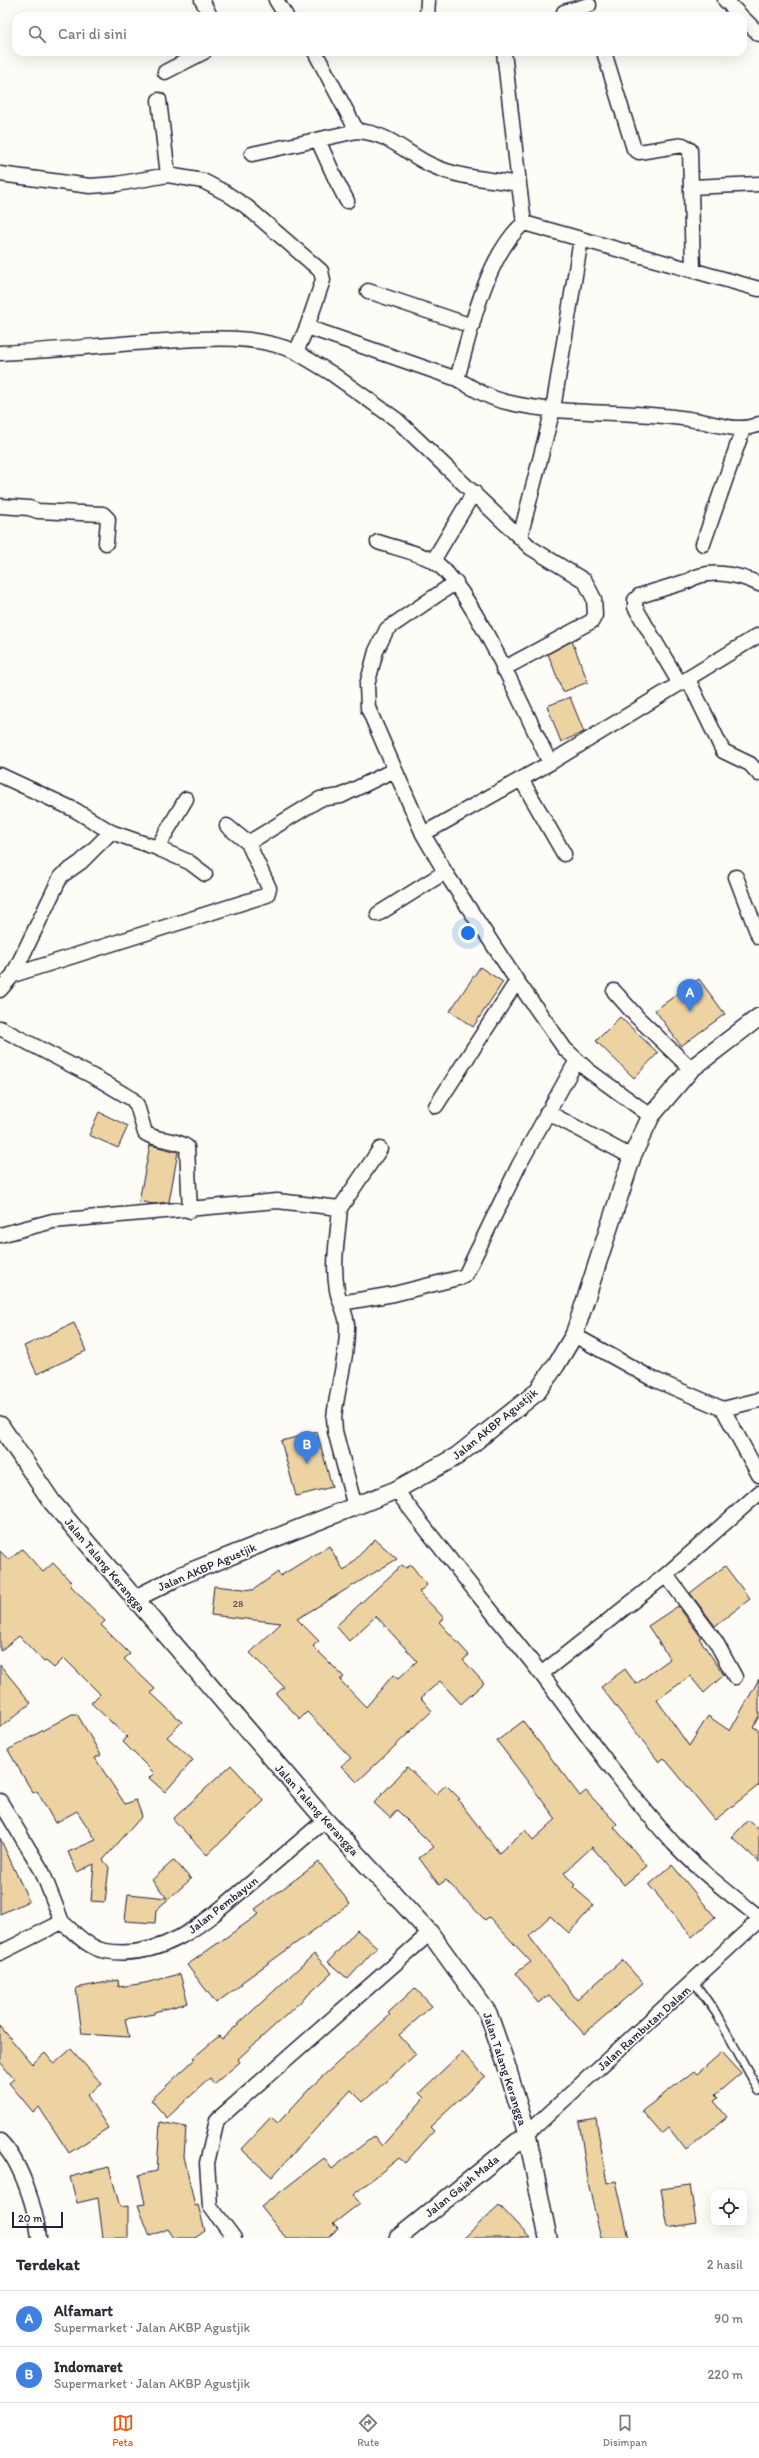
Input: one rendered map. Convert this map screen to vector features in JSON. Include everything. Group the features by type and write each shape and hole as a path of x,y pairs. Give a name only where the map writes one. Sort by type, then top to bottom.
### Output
{"street":[{"path":"202,0 208,12"},
{"path":"276,0 284,12"},
{"path":"427,12 428,0"},
{"path":"725,0 737,12"},
{"path":"564,12 590,7"},
{"path":"747,22 759,34"},
{"path":"165,72 196,56"},
{"path":"316,56 356,131"},
{"path":"504,56 524,223"},
{"path":"605,56 634,149 638,152 683,145 689,147 691,152 693,270"},
{"path":"159,100 168,174"},
{"path":"252,154 356,131 379,134 431,165 444,170 519,184"},
{"path":"318,140 347,201"},
{"path":"0,174 90,186 117,184 168,174 203,182 226,193 247,207 321,271 323,280 307,327 296,352"},
{"path":"691,187 759,184"},
{"path":"524,223 759,290"},
{"path":"457,380 472,326 497,258 506,242 524,223"},
{"path":"520,537 553,409 581,239"},
{"path":"368,291 472,326"},
{"path":"307,327 457,380 495,399 553,409 674,417 743,429 759,424"},
{"path":"0,353 162,341 237,338 270,343 296,352 332,373 397,420 543,557 588,584 594,598 595,615 589,623 503,669"},
{"path":"703,544 743,429"},
{"path":"433,561 474,492"},
{"path":"0,506 29,508 38,511 103,514 108,519 106,543"},
{"path":"378,542 433,561 456,582 503,669 550,763"},
{"path":"759,584 734,574 694,576 688,581 639,596 635,600 636,607 684,681 723,751 752,765 759,774"},
{"path":"456,582 390,626 376,651 367,685 366,700 394,770 423,834 444,872 517,981 565,1048 577,1060 651,1116"},
{"path":"423,834 550,763 759,635"},
{"path":"248,843 320,799 341,796 394,770"},
{"path":"0,775 74,810 110,832 157,848 189,862 205,874"},
{"path":"521,779 564,854"},
{"path":"157,848 186,799"},
{"path":"13,975 267,895 269,888 248,843 227,826"},
{"path":"0,990 13,975 61,876 81,862 110,832"},
{"path":"378,914 444,872"},
{"path":"736,877 759,937"},
{"path":"436,1106 517,981"},
{"path":"614,991 642,1023 691,1070"},
{"name":"Jalan AKBP Agustjik","path":"134,1599 182,1575 396,1490 457,1456 525,1402 548,1378 574,1335 632,1157 651,1116 691,1070 759,1017"},
{"path":"0,1028 119,1090 137,1105 145,1133 155,1138 180,1143 187,1147 190,1211"},
{"path":"341,1303 427,1286 462,1277 466,1274 519,1165 577,1060"},
{"path":"548,1112 632,1157"},
{"path":"355,1507 335,1431 334,1418 347,1332 346,1315 337,1292 335,1259 340,1208 380,1149"},
{"path":"0,1235 53,1221 190,1211 286,1201 340,1208"},
{"path":"574,1335 650,1378 723,1409 759,1400"},
{"path":"723,1409 759,1475"},
{"name":"Jalan Talang Kerangga","path":"0,1425 52,1502 325,1820 430,1933 488,2013 506,2064 527,2134 548,2238"},
{"path":"396,1490 447,1559 541,1674 632,1794 675,1844 710,1878 759,1917"},
{"path":"541,1674 666,1575 759,1492"},
{"path":"666,1575 716,1642 735,1677"},
{"path":"0,1802 42,1871 62,1922 0,1953"},
{"name":"Jalan Pembayun","path":"62,1922 86,1942 104,1951 136,1951 166,1945 196,1929 325,1820"},
{"name":"Jalan Rambutan Dalam","path":"527,2134 694,1982 759,1920"},
{"path":"234,2238 210,2206 207,2163 217,2120 430,1933"},
{"name":"Jalan Gajah Mada","path":"398,2238 527,2134"},
{"path":"0,2141 9,2150 27,2190 38,2226 39,2238"}],"lane":[{"path":"694,1982 716,2013 759,2091"}],"building":[{"path":"572,641 588,682 563,692 548,654"},
{"path":"570,697 584,732 561,742 547,706"},
{"path":"480,967 503,982 473,1027 450,1011"},
{"path":"699,979 725,1014 681,1046 655,1010"},
{"path":"620,1017 658,1053 634,1078 596,1041"},
{"path":"99,1112 128,1126 118,1148 89,1135"},
{"path":"150,1145 178,1152 169,1202 153,1204 139,1201"},
{"path":"74,1323 86,1351 37,1374 24,1346"},
{"path":"317,1432 332,1487 296,1496 281,1441"},
{"path":"375,1539 397,1559 297,1619 319,1641 313,1646 344,1677 340,1680 366,1707 393,1675 398,1679 417,1661 376,1616 349,1641 336,1626 402,1565 406,1568 411,1565 427,1585 419,1592 444,1618 439,1622 469,1655 463,1660 484,1683 461,1704 440,1681 421,1698 432,1711 357,1782 341,1766 351,1758 307,1712 300,1719 276,1694 284,1687 250,1653 281,1623 211,1615 214,1586 253,1590 278,1572 280,1576 329,1546 344,1571"},
{"path":"22,1549 43,1572 53,1563 72,1583 70,1585 105,1621 101,1625 130,1654 124,1659 155,1689 151,1693 182,1722 167,1737 193,1760 165,1792 149,1778 154,1773 123,1742 127,1737 91,1703 100,1694 64,1658 54,1668 46,1661 44,1662 19,1636 0,1651 0,1551 9,1560"},
{"path":"725,1566 750,1599 715,1626 690,1593"},
{"path":"678,1606 701,1637 699,1638 724,1675 704,1693 690,1676 657,1700 689,1746 708,1716 730,1731 759,1679 759,1716 753,1727 759,1730 759,1785 715,1820 664,1758 659,1762 601,1687 625,1669 636,1684 670,1659 648,1626"},
{"path":"0,1665 31,1703 0,1728"},
{"path":"72,1714 77,1714 101,1755 95,1758 125,1804 136,1800 142,1816 103,1860 109,1867 105,1902 91,1901 94,1864 77,1872 68,1852 96,1840 77,1811 55,1823 37,1791 33,1793 8,1750"},
{"path":"523,1721 580,1796 586,1791 617,1824 614,1827 647,1866 624,1885 592,1847 564,1873 575,1885 573,1887 594,1905 569,1933 550,1916 529,1936 577,2000 622,1960 643,1983 584,2034 549,1995 538,2003 516,1973 531,1962 489,1917 485,1920 446,1880 439,1885 419,1858 434,1847 397,1810 390,1818 374,1803 407,1767 436,1794 446,1785 460,1799 458,1800 499,1853 525,1830 533,1840 556,1819 497,1741"},
{"path":"231,1765 264,1801 207,1855 173,1819"},
{"path":"748,1820 759,1829 759,1862 732,1837"},
{"path":"0,1838 29,1901 0,1914"},
{"path":"174,1860 191,1879 156,1910 155,1923 125,1921 128,1894 167,1898 152,1880"},
{"path":"319,1862 350,1904 241,1983 242,1984 216,2003 187,1965 259,1914 255,1909"},
{"path":"672,1865 715,1917 692,1937 649,1885"},
{"path":"357,1930 377,1947 348,1979 328,1962"},
{"path":"314,1954 332,1973 238,2059 240,2062 214,2084 210,2078 167,2118 151,2100 195,2059 193,2058 219,2036 222,2039"},
{"path":"180,1974 188,2003 154,2012 154,2014 125,2019 129,2037 82,2034 76,1988 118,1980 119,1987 145,1983"},
{"path":"415,1988 432,2006 399,2035 416,2054 363,2102 351,2090 272,2177 241,2149 271,2117 278,2123 312,2086 390,2015 388,2013"},
{"path":"0,2026 32,2064 45,2053 54,2064 71,2049 102,2084 87,2095 108,2128 69,2153 39,2107 33,2112 9,2083 14,2079 0,2062"},
{"path":"462,2052 485,2076 430,2127 434,2131 405,2163 399,2158 353,2195 360,2203 333,2224 338,2229 327,2238 286,2238 261,2207 324,2158 332,2169 374,2136 382,2146 424,2098 419,2093"},
{"path":"722,2052 741,2073 715,2095 718,2098 714,2101 727,2117 686,2150 669,2128 662,2134 642,2111 694,2071 697,2074"},
{"path":"596,2118 607,2183 616,2181 629,2238 601,2238 589,2187 579,2121"},
{"path":"160,2122 186,2127 184,2156 195,2206 198,2205 205,2231 195,2238 174,2238 168,2229 150,2236 138,2205 145,2204 139,2175 157,2171"},
{"path":"109,2167 120,2207 128,2206 128,2238 103,2238 98,2198 77,2203 70,2177"},
{"path":"690,2185 696,2223 668,2228 661,2189"},
{"path":"499,2205 530,2238 464,2238"}],"place":[{"name":"Alfamart","path":"690,1012"},
{"name":"Indomaret","path":"307,1464"}]}
